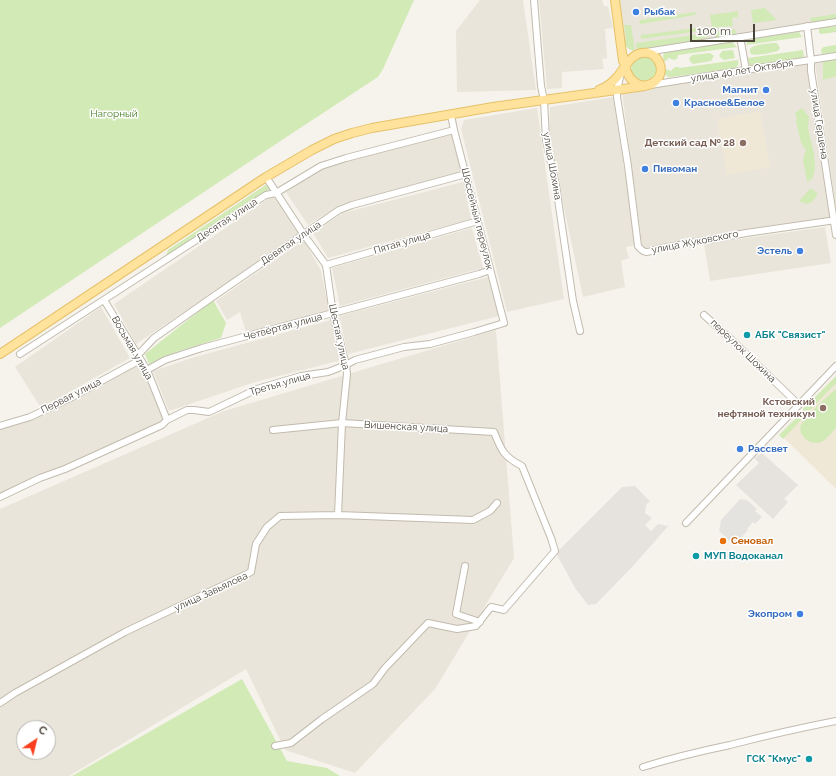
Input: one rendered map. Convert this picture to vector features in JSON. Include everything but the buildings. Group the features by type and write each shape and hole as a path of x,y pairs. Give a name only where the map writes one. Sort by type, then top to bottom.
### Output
{"main road":[{"path":"616,0 625,70 631,79 636,83 647,86"},
{"path":"0,354 266,177 334,139 372,128 592,92 647,86 654,83 659,78 661,71 658,59 653,55 633,53 625,49 620,36"},
{"path":"592,92 609,85 625,70 632,58 642,53"}],"street":[{"name":"улица Шохина","path":"534,0 541,86 544,100 546,140 556,186 573,301 580,332"},
{"path":"642,53 836,22"},
{"name":"улица Герцена","path":"807,26 811,71 835,220 836,235"},
{"path":"740,37 746,70"},
{"name":"улица 40 лет Октября","path":"647,86 836,56"},
{"name":"улица Жуковского","path":"625,70 617,90 638,246 642,251 646,252 746,233 835,220"},
{"name":"Шоссейный переулок","path":"451,115 504,323"},
{"name":"Десятая улица","path":"20,354 266,194 276,193 321,166 454,130"},
{"name":"Девятая улица","path":"139,358 154,338 339,210 352,205 466,174"},
{"name":"Шестая улица","path":"266,177 304,235 326,264 333,314 347,374 342,423 338,515"},
{"name":"Пятая улица","path":"326,264 478,221"},
{"name":"Четвёртая улица","path":"147,370 165,360 187,353 490,270"},
{"name":"Восьмая улица","path":"104,300 147,370 166,420"},
{"name":"переулок Шохина","path":"704,314 799,405"},
{"name":"Третья улица","path":"0,497 155,428 166,420 187,410 209,412 257,389 301,376 328,372 354,360 404,347 430,344 504,323"},
{"name":"Первая улица","path":"0,426 30,417 70,398 139,358"},
{"path":"686,523 836,366"},
{"name":"Вишенская улица","path":"273,430 342,423 494,432 500,449 511,461 522,466 555,551 504,610 491,607 480,622"},
{"name":"улица Завьялова","path":"0,703 15,693 125,632 252,572 256,544 266,527 280,516 338,515 473,520 490,512 497,503"},
{"path":"275,746 291,743 322,719 373,684 385,668 428,623 457,629 476,626 480,622 456,614 465,566"},
{"path":"643,766 836,721"}],"shaded area":[{"path":"480,0 523,0 536,90 457,92 456,31"},
{"path":"539,0 602,0 604,6 608,6 613,28 605,29 607,58 602,59 604,69 562,72 562,88 547,89"},
{"path":"619,0 836,0 836,18 634,50 625,42"},
{"path":"836,59 836,208 815,63"},
{"path":"808,64 830,217 745,229 656,245 646,249 644,248 642,245 622,92"},
{"path":"613,97 636,245 626,247 629,258 621,261 625,287 583,297 549,138 550,107"},
{"path":"537,108 564,299 507,312 461,129 464,120"},
{"name":"Детский сад № 28","path":"760,111 770,167 727,175 717,119"},
{"path":"451,132 463,172 341,204 308,225 286,192 325,167"},
{"path":"463,182 471,219 328,258 313,233 343,213"},
{"path":"274,195 301,233 136,344 114,304"},
{"path":"825,227 831,263 710,281 704,244"},
{"path":"472,228 483,268 340,306 332,268"},
{"path":"304,240 321,271 329,311 246,332 240,312 227,320 216,301"},
{"path":"488,277 499,316 348,354 339,316"},
{"path":"101,307 130,358 41,408 15,367"},
{"path":"331,320 342,360 255,382 169,411 153,371 195,357"},
{"path":"496,330 514,558 435,689 355,773 285,750 246,669 69,776 0,776 0,509 224,411"},
{"path":"140,360 167,420 0,497 0,426 30,417"},
{"name":"Кстовский нефтяной техникум","path":"836,380 836,489 782,436"},
{"path":"762,453 798,485 784,499 788,502 773,519 736,485 759,463 754,458"},
{"path":"635,486 650,501 646,505 645,513 652,518 645,525 651,531 658,524 667,526 670,524 633,566 596,604 588,605 575,588 556,553 622,487"},
{"path":"740,499 747,500 757,509 755,511 762,517 755,524 753,522 747,529 748,530 736,543 733,544 719,531 721,520"}],"green space":[{"name":"Нагорный","path":"0,0 414,0 378,77 0,328"},
{"path":"765,8 777,20 753,23 751,10"},
{"path":"738,11 738,17 732,18 733,26 712,28 710,15"},
{"path":"696,12 695,15 641,24 639,22 640,20"},
{"path":"836,14 836,19 812,23 810,18"},
{"path":"624,25 631,25 635,51 629,49 625,44 624,40 626,39"},
{"path":"836,26 836,32 819,33 819,28"},
{"path":"705,27 707,30 641,39 641,35"},
{"path":"735,29 736,35 717,38 712,34 712,32"},
{"path":"799,32 802,37 746,45 748,39"},
{"path":"709,33 707,38 637,51 636,43"},
{"path":"731,41 737,47 678,55 677,59 674,60 669,58 664,62 663,56 665,52"},
{"path":"777,43 780,48 778,51 754,55 750,53 751,48 753,47"},
{"path":"836,45 836,52 822,54 821,50 823,47"},
{"path":"733,50 735,58 724,60 719,56 722,51"},
{"path":"803,50 804,57 750,66 748,61 748,58"},
{"path":"710,53 714,56 711,61 693,64 689,59 692,55"},
{"path":"641,56 651,57 658,66 654,78 643,83 634,77 631,72 633,62"},
{"path":"738,60 738,65 735,68 671,77 668,77 665,74 665,69 671,71 675,67 679,68"},
{"path":"836,60 836,76 823,80 823,61"},
{"path":"802,108 809,117 808,128 814,154 815,167 813,178 807,182 803,160 806,150 801,143 795,113"},
{"path":"267,184 270,189 166,256 168,250"},
{"path":"810,189 817,193 817,196 813,201 807,204 799,201"},
{"path":"213,300 226,323 221,338 179,351 149,364 145,354"},
{"path":"836,376 836,384 783,439 779,435 797,417 806,405"},
{"path":"836,389 836,428 828,437 819,443 807,440 801,433 800,429 803,421"},
{"path":"242,679 287,761 327,768 340,776 72,776"}],"place":[{"name":"Рыбак","path":"636,12"},
{"name":"Магнит","path":"766,90"},
{"name":"Красное&Белое","path":"676,103"},
{"name":"Детский сад № 28","path":"743,143"},
{"name":"Пивоман","path":"645,169"},
{"name":"Эстель","path":"800,251"},
{"name":"АБК \"Связист\"","path":"747,335"},
{"name":"Кстовский нефтяной техникум","path":"823,408"},
{"name":"Рассвет","path":"740,449"},
{"name":"Сеновал","path":"723,541"},
{"name":"МУП Водоканал","path":"696,556"},
{"name":"Экопром","path":"800,614"},
{"name":"ГСК \"Кмус\"","path":"809,759"}]}
